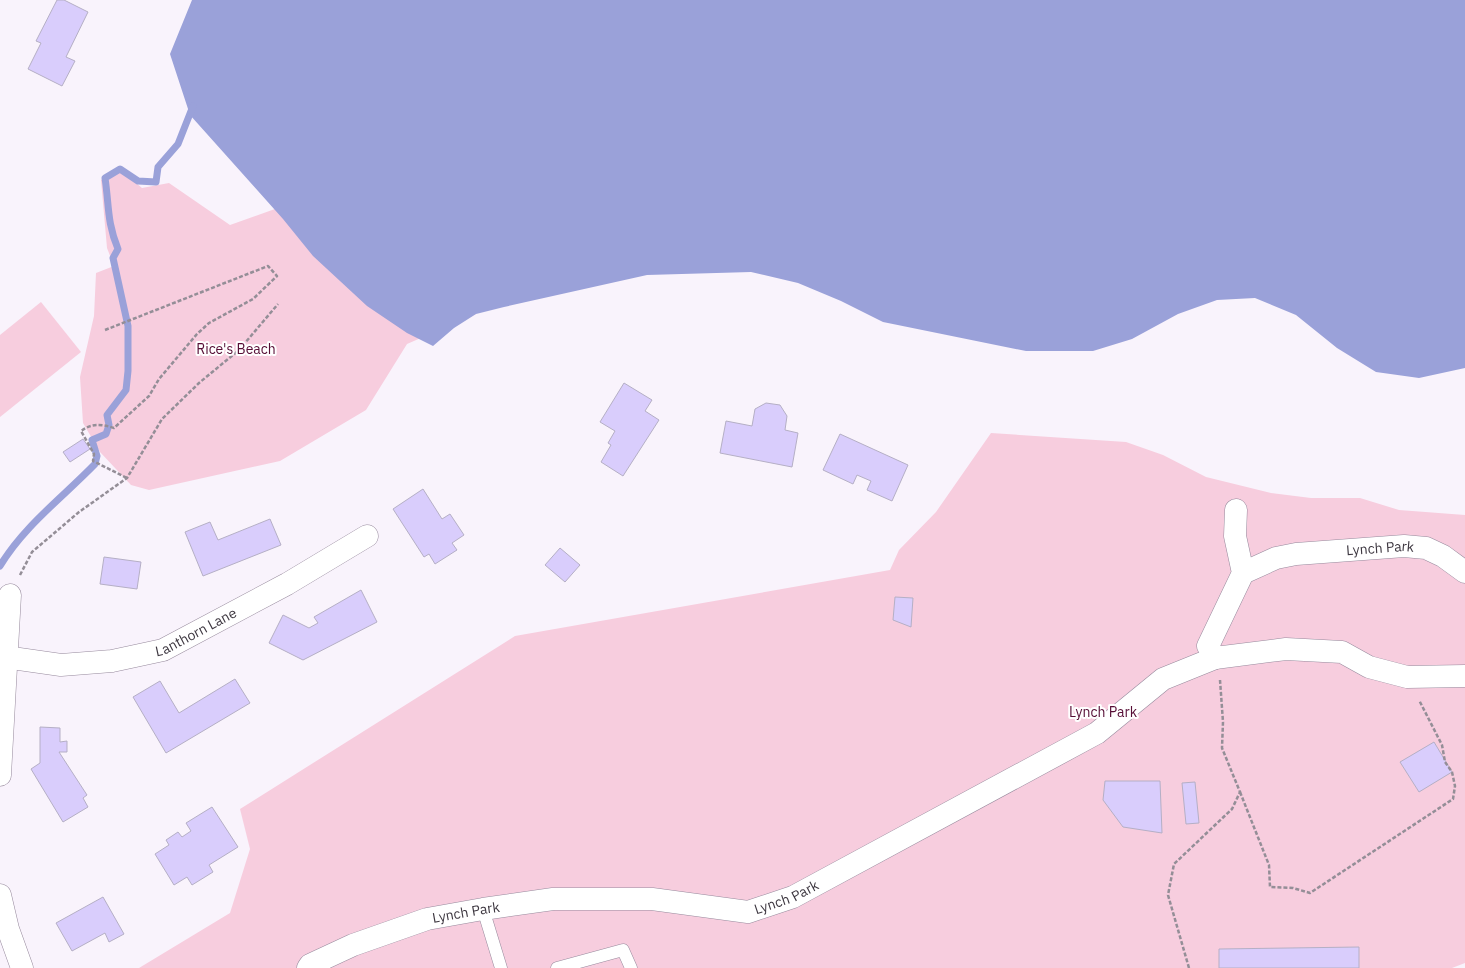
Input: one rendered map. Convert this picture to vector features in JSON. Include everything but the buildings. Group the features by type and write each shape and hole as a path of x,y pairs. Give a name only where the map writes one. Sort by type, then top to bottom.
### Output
{"street":[{"path":"1214,658 1208,646 1243,573 1235,536 1236,510"},
{"name":"Lanthorn Lane","path":"5,657 61,665 112,661 163,650 287,584 367,536"},
{"name":"Lynch Park","path":"1243,573 1276,558 1296,554 1404,546 1426,548 1443,556 1465,572"},
{"path":"0,776 5,657 10,595"},
{"name":"Lynch Park","path":"308,968 310,965 353,945 427,919 484,909 554,899 652,899 748,912 793,897 1097,733 1163,679 1214,658 1286,649 1342,652 1369,667 1407,677 1465,676"},
{"path":"0,895 8,929 22,968"}],"lane":[{"path":"484,909 501,968"},
{"path":"557,968 623,950 631,968"}],"path":[{"path":"104,330 268,266 277,276 253,299 209,323 197,334 164,374 149,396 114,428 103,424 90,425 81,431 94,454 93,461 127,478"},
{"path":"10,595 32,552 79,512 127,478 162,419 199,383 239,350 278,304"},
{"path":"1214,658 1222,687 1222,748 1269,865 1270,887 1293,888 1310,893 1453,799 1455,786 1452,772 1445,762 1442,745 1407,677"},
{"path":"1189,968 1168,895 1174,864 1232,809 1240,792"}],"green space":[{"name":"Rice's Beach","path":"120,169 142,188 169,183 230,225 314,195 476,314 407,344 366,410 280,461 149,490 131,485 100,452 83,423 80,377 94,316 96,273 114,266 107,248 101,180"},
{"path":"41,302 81,352 0,417 0,335"},
{"name":"Lynch Park","path":"991,433 1126,442 1163,455 1206,477 1271,493 1311,498 1360,498 1399,510 1465,515 1465,963 1452,968 139,968 230,913 250,849 240,809 515,636 890,570 899,550 936,512"}],"water":[{"path":"192,0 1465,0 1465,368 1419,378 1376,372 1337,348 1296,315 1255,298 1217,300 1178,314 1132,339 1093,351 1026,351 883,322 841,301 798,283 751,272 647,275 504,307 476,314 454,328 433,346 407,333 367,306 313,256 283,219 190,115 170,54"}],"waterway":[{"path":"0,566 20,538 32,525 95,464 97,456 92,440 106,434 109,425 107,415 126,390 128,371 128,326 113,258 118,249 114,240 110,222 105,178 120,169 138,181 156,182 158,167 178,144 193,106"}]}
